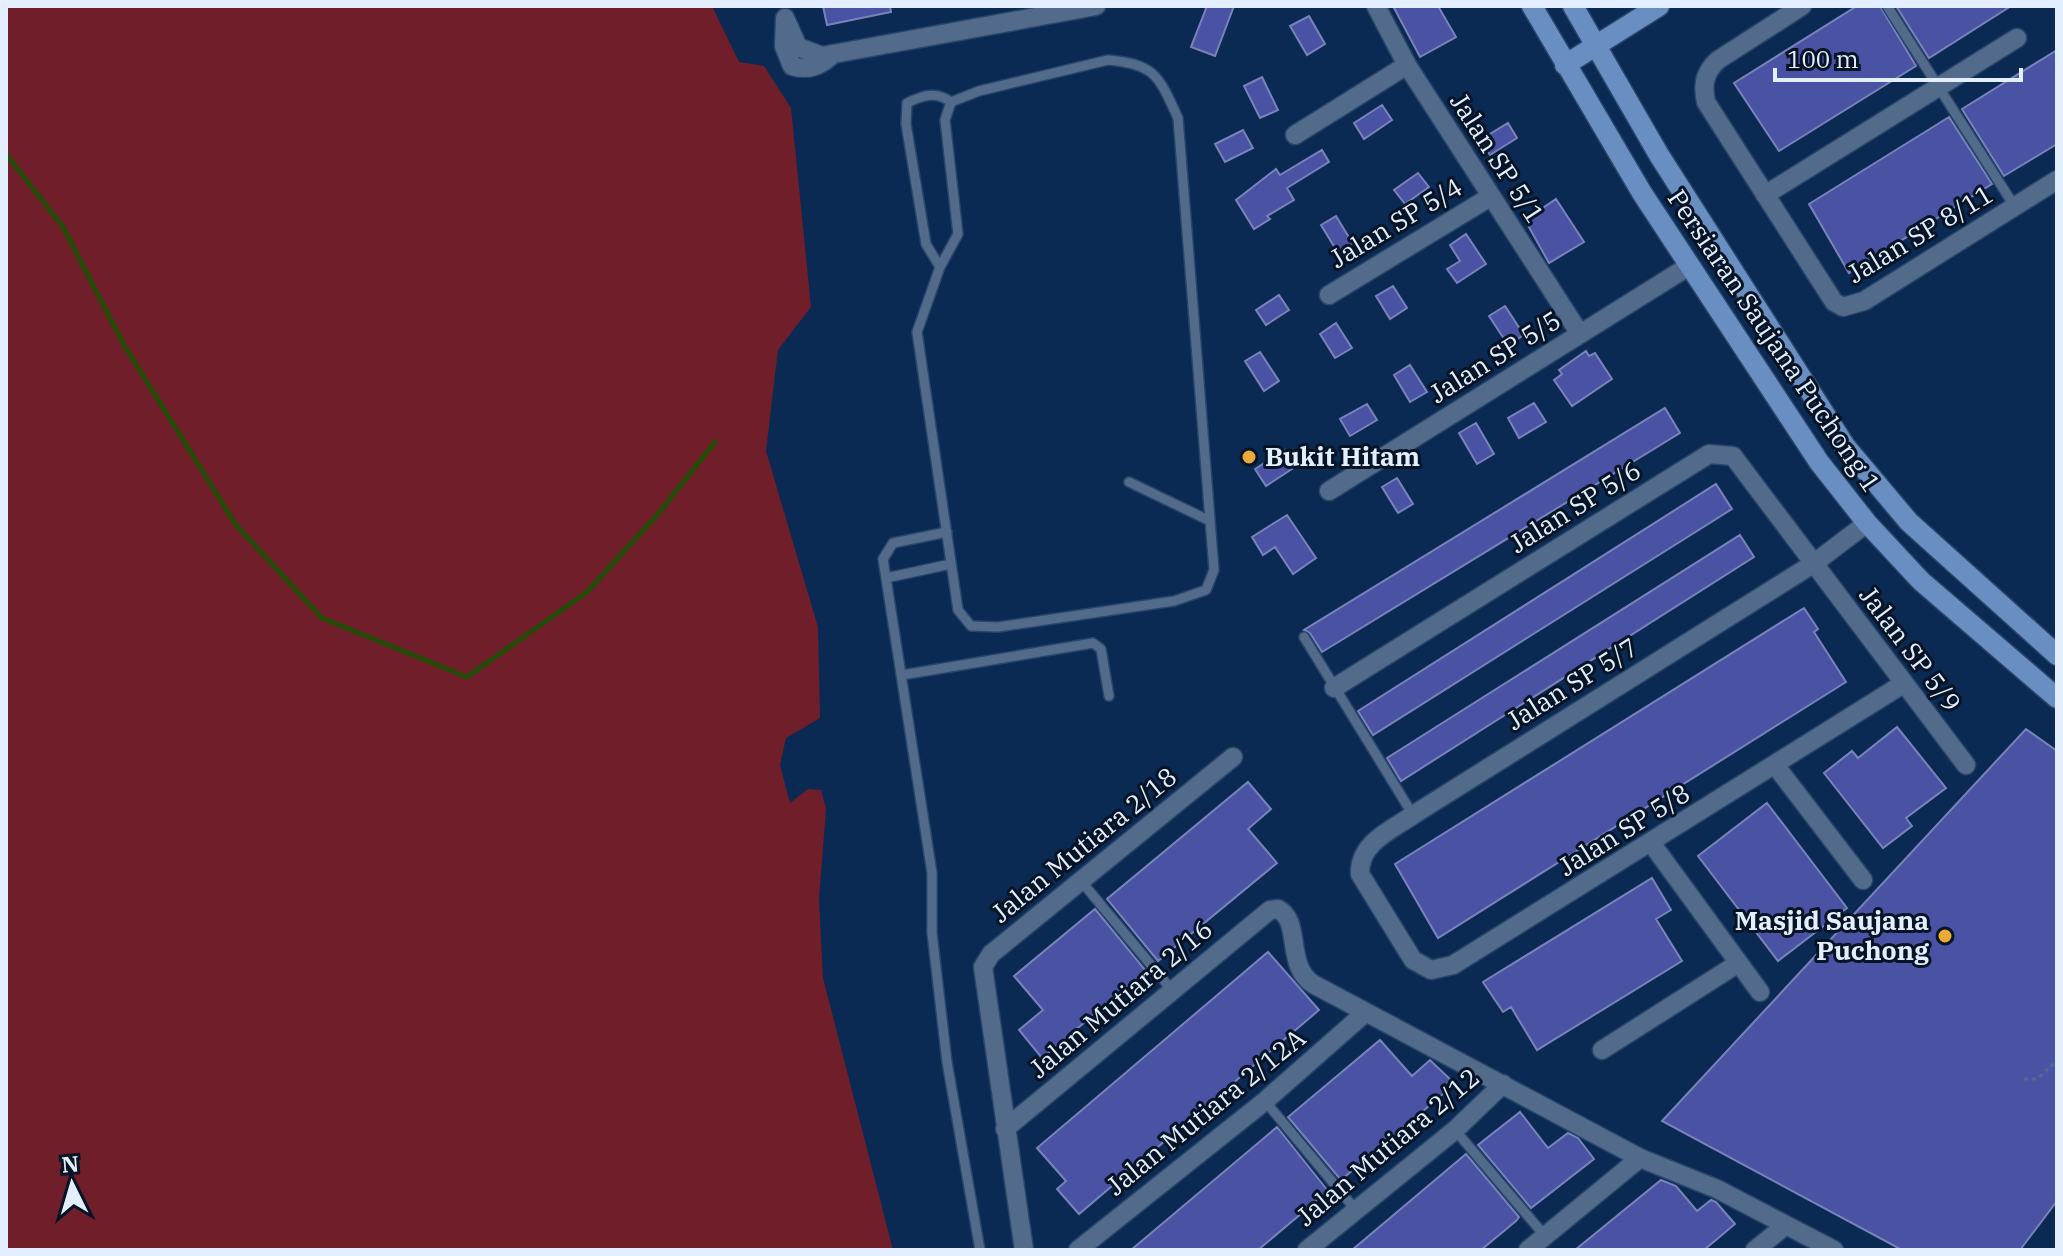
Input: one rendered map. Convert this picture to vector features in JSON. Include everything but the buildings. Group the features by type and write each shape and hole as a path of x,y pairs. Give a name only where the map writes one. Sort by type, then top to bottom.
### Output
{"street":[{"path":"784,12 784,46 792,66 806,69 822,65 833,54 1096,6"},
{"name":"Jalan SP 5/1","path":"1376,6 1407,65 1580,334"},
{"name":"Persiaran Saujana Puchong 1","path":"1532,6 1689,266 1819,462 1867,523 1921,581 2057,698"},
{"name":"Persiaran Saujana Puchong 1","path":"1573,6 1594,46 1721,254 1845,446 1909,522 2057,655"},
{"path":"1565,65 1659,6"},
{"path":"1802,6 1718,60 1705,78 1706,102 1765,195 2017,38"},
{"path":"1295,135 1407,65"},
{"name":"Jalan SP 8/11","path":"1765,195 1826,294 1843,307 1864,301 2057,180"},
{"name":"Jalan SP 5/4","path":"1329,295 1490,197"},
{"name":"Jalan SP 5/5","path":"1329,491 1689,266"},
{"name":"Jalan SP 5/6","path":"1334,688 1709,454 1733,456 1813,564"},
{"name":"Jalan SP 5/7","path":"1384,913 1360,874 1359,860 1366,848 1413,815 1813,564 1867,523"},
{"name":"Jalan SP 5/9","path":"1813,564 1966,765"},
{"name":"Jalan SP 5/8","path":"1384,913 1413,960 1431,970 1453,965 1652,844 1903,684"},
{"name":"Jalan Mutiara 2/18","path":"1005,1129 983,967 991,954 1233,757"},
{"path":"1775,765 1863,880"},
{"path":"1652,844 1760,992"},
{"name":"Jalan Mutiara 2/16","path":"1005,1129 1270,910 1285,912 1298,969 1304,978 1366,1012"},
{"path":"1602,1050 1737,964"},
{"path":"1366,1012 1640,1158 1717,1189 1834,1250"},
{"name":"Jalan Mutiara 2/12A","path":"1078,1250 1265,1101 1366,1012"},
{"name":"Jalan Mutiara 2/12","path":"1307,1250 1455,1130 1503,1084"},
{"path":"1005,1129 1024,1250"},
{"path":"1528,1250 1640,1158"},
{"path":"1755,1250 1786,1225"}],"lane":[{"path":"1887,6 2015,207"},
{"path":"1108,60 1140,62 1162,84 1178,118 1214,570 1206,590 1174,601 998,627 971,626 958,610 917,332 940,267 958,234 945,120 951,102 979,91 1108,60"},
{"path":"940,267 926,244 906,124 907,103 922,96 941,95 951,102"},
{"path":"1129,482 1208,520"},
{"path":"947,532 893,543 883,559 932,873 932,933 947,1062 980,1250"},
{"path":"886,578 951,564"},
{"path":"1304,637 1413,815"},
{"path":"902,675 1093,643 1101,649 1109,696"},
{"path":"1081,881 1171,989"},
{"path":"1265,1101 1355,1209"},
{"path":"1455,1130 1545,1236"}],"path":[{"path":"2024,1079 2037,1079 2057,1061"}],"shaded area":[{"path":"6,6 712,6 739,62 764,66 791,108 811,307 778,350 766,451 818,627 820,718 786,738 780,765 790,803 808,789 821,790 826,809 819,900 823,978 893,1250 6,1250"}],"waterway":[{"path":"6,154 63,227 124,345 236,525 322,618 467,677 587,592 657,515 715,442"}],"place":[{"name":"Bukit Hitam","path":"1249,457"},
{"name":"Masjid Saujana Puchong","path":"1945,936"}]}
